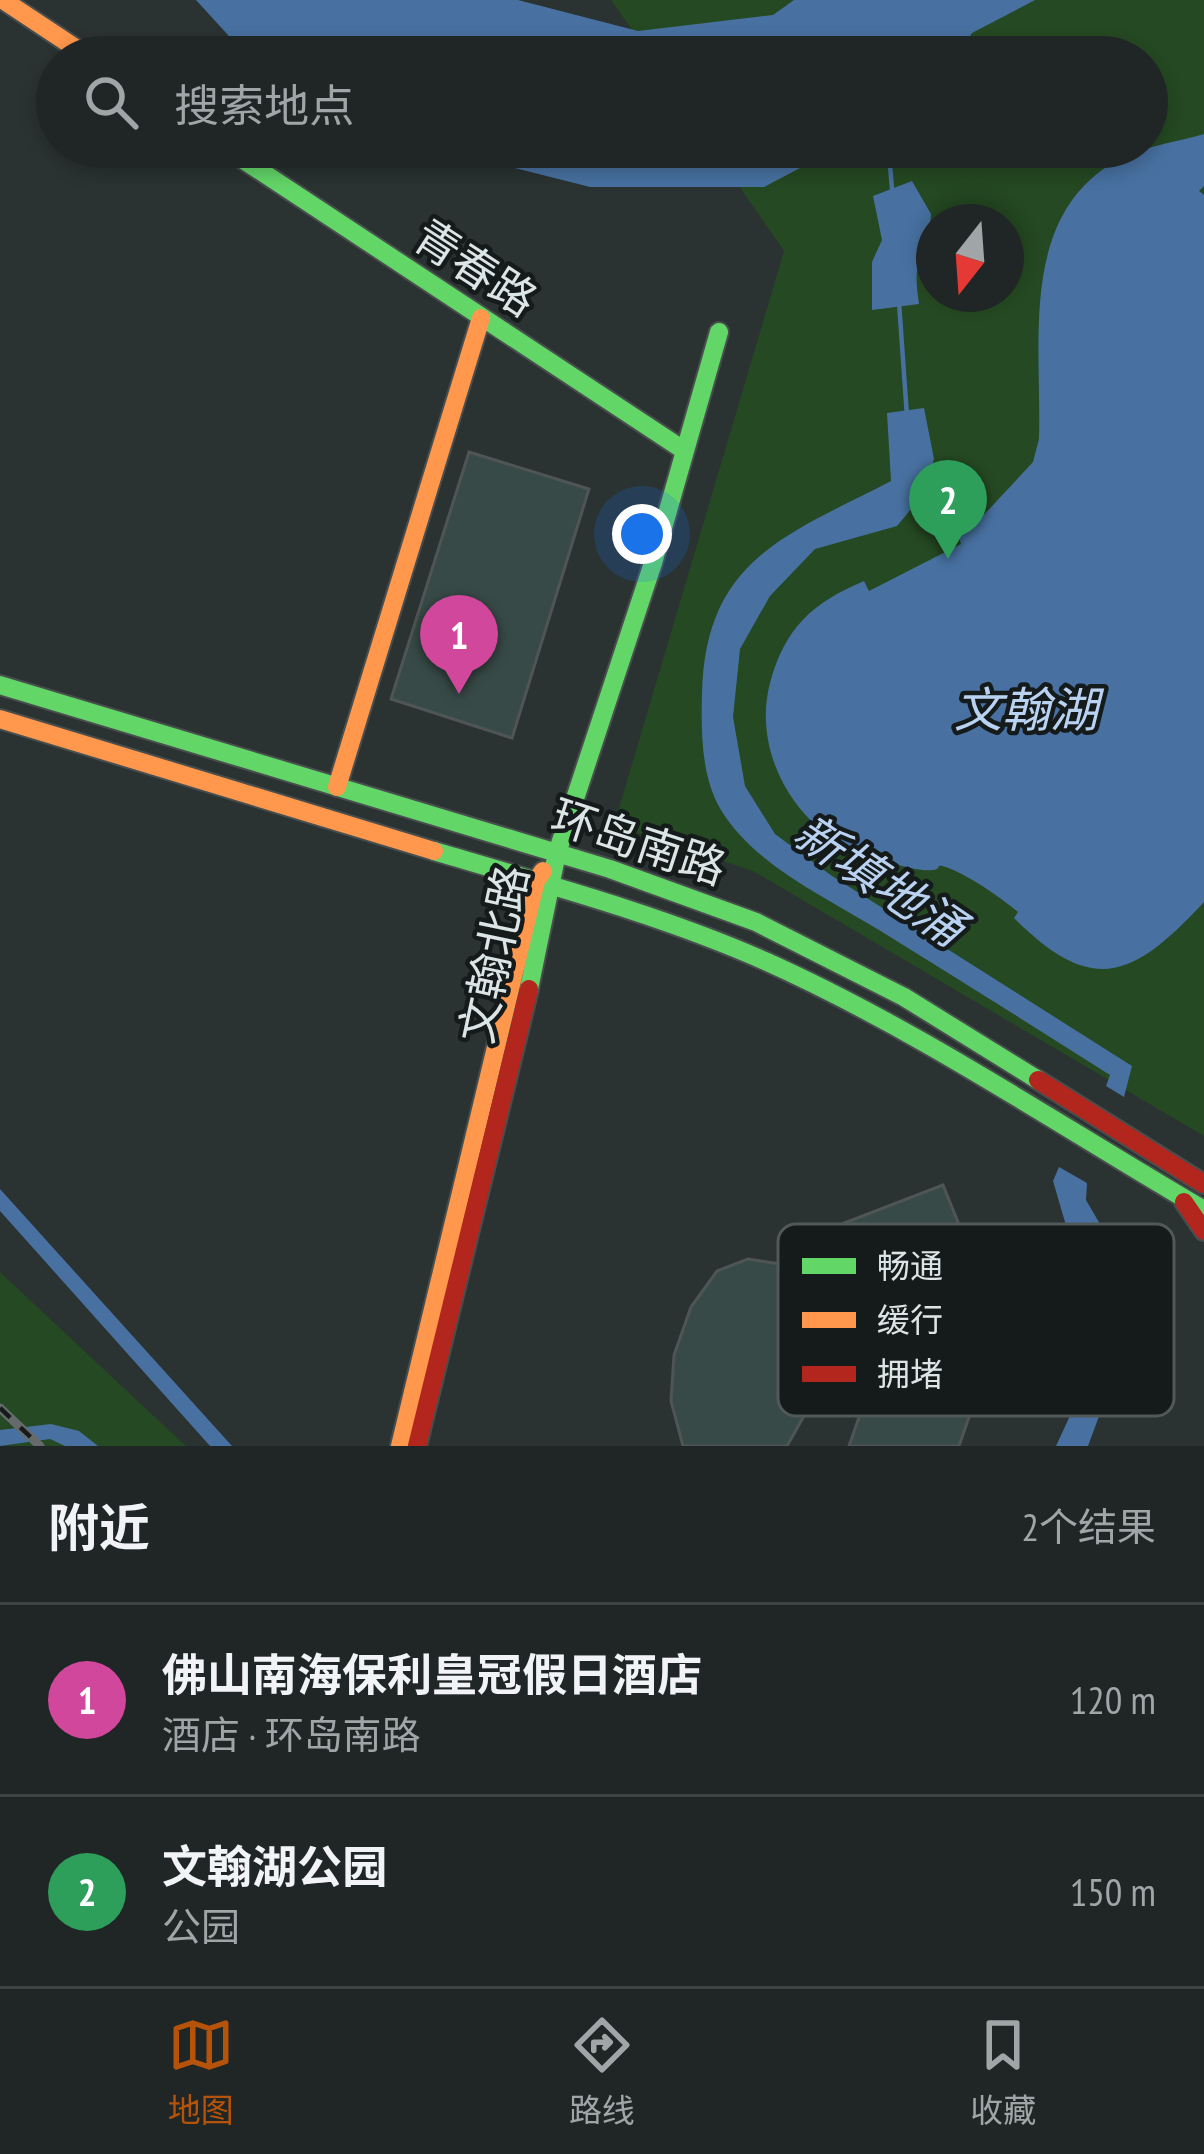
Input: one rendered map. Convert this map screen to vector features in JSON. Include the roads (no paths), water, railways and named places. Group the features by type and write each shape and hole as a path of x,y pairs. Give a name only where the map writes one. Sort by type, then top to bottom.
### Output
{"street":[{"path":"3,0 57,36"},
{"name":"青春路","path":"256,168 685,451"},
{"path":"337,787 482,318"},
{"name":"文翰北路","path":"400,1446 545,884 685,451 718,332"},
{"name":"环岛南路","path":"0,685 659,884 800,942 904,997 1204,1184"},
{"name":"环岛南路","path":"0,719 545,884 718,942 810,983 1204,1210"},
{"name":"文翰北路","path":"416,1446 545,884"},
{"path":"1168,1162 1204,1171"},
{"path":"1177,1193 1204,1231"}],"water":[{"path":"196,0 518,0 638,31 773,15 794,0 1035,0 970,36 229,36"},
{"name":"文翰湖","path":"1204,134 1204,186 1199,191 1204,195 1204,902 1179,928 1134,961 1091,968 1042,943 1014,918 1018,912 964,875 942,866 925,870 884,861 822,830 786,789 768,737 766,710 784,647 815,608 864,581 869,591 961,544 955,523 960,518 980,519 1033,462 1039,439 1039,324 1049,248 1063,215 1085,185 1107,168 1168,168 1168,143"},
{"path":"514,168 800,168 764,187 590,187"},
{"path":"912,181 925,204 916,204 916,304 872,310 872,262 882,240 873,196"},
{"path":"924,408 934,459 921,497 897,526 815,549 770,596 740,649 733,717 745,786 775,834 832,876 1132,1066 1124,1097 1106,1086 1110,1075 772,863 735,830 709,783 702,694 707,648 718,611 759,557 818,518 891,481 887,413"},
{"path":"1059,1167 1087,1183 1086,1200 1100,1224 1066,1224 1053,1181"},
{"path":"0,1189 232,1446 210,1446 0,1211"},
{"path":"1070,1416 1099,1416 1088,1446 1056,1446"},
{"path":"51,1424 79,1431 98,1446 65,1446 50,1439 0,1446 0,1430"}],"waterway":[{"name":"新填地涌","path":"890,168 892,189"},
{"name":"新填地涌","path":"899,302 907,417"},
{"path":"921,480 960,518"}],"railway":[{"path":"0,1408 40,1446"}],"place":[{"name":"文翰湖公园","path":"948,559"},
{"name":"佛山南海保利皇冠假日酒店","path":"459,694"}]}
